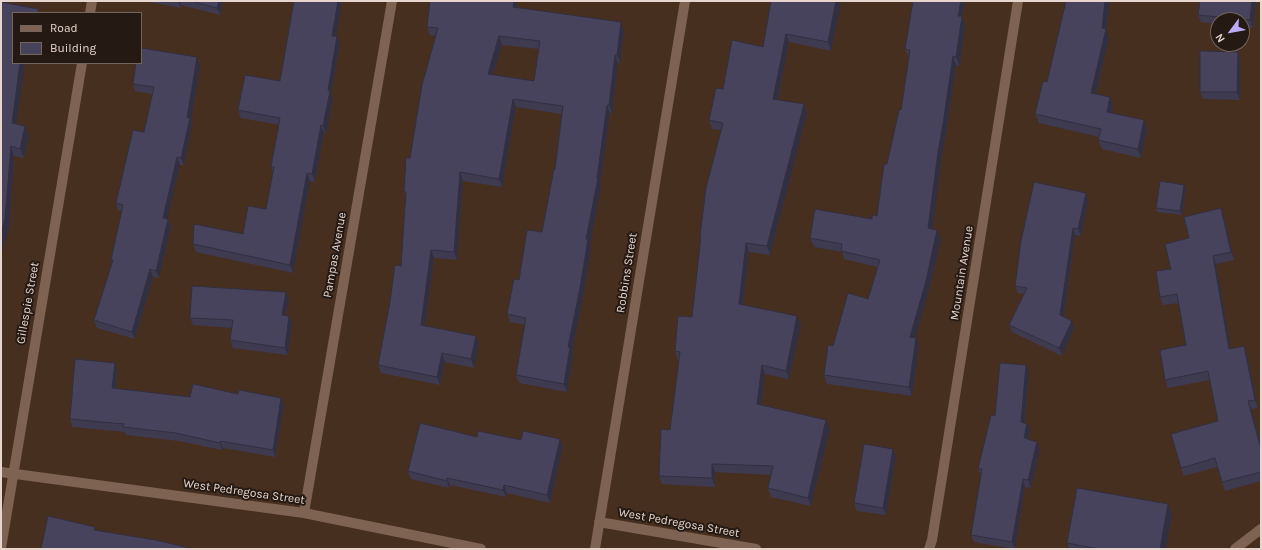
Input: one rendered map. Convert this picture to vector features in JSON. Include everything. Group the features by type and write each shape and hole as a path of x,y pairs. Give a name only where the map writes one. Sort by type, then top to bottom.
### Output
{"street":[{"path":"90,12 92,1"},
{"name":"Pampas Avenue","path":"304,513 392,1"},
{"name":"Robbins Street","path":"595,549 685,1"},
{"name":"Mountain Avenue","path":"929,549 933,532 1018,1"},
{"name":"Gillespie Street","path":"1,548 82,64"},
{"name":"West Pedregosa Street","path":"1,472 304,513 481,549"},
{"name":"West Pedregosa Street","path":"599,522 756,549"},
{"path":"1235,549 1261,529"}],"building":[{"path":"191,1 219,1 217,8"},
{"path":"294,1 338,1 332,36 337,36 328,90 330,91 323,126 321,125 312,174 307,173 290,265 193,244 194,224 243,234 248,206 266,209 274,167 271,167 280,118 238,110 245,75 280,81"},
{"path":"430,1 514,1 513,7 621,22 617,55 615,55 609,105 607,105 598,178 586,239 588,239 580,288 568,347 570,347 564,384 516,375 526,318 507,314 514,279 519,280 527,230 542,232 555,169 563,106 513,99 499,179 460,172 454,252 431,250 421,325 476,336 471,359 442,353 437,377 378,365 390,302 395,265 401,266 406,192 404,191 406,158 410,158 422,85 438,28 427,27","holes":["499,36 540,41 534,81 488,74"]},
{"path":"771,1 836,1 828,42 786,34 773,99 804,104 767,246 746,243 739,304 797,316 786,371 762,365 757,404 826,420 808,498 768,488 773,466 712,464 712,478 659,476 661,429 670,430 680,352 675,351 678,316 692,317 706,188 723,123 709,120 716,88 723,89 732,40 763,47"},
{"path":"913,1 961,1 958,16 962,16 956,57 953,56 928,228 937,230 926,281 910,337 916,338 909,387 824,375 828,345 833,346 848,293 868,299 880,260 841,251 842,244 810,238 815,209 872,219 872,215 877,216 884,164 887,164 899,110 901,110 910,50 905,49"},
{"path":"1066,1 1105,1 1102,28 1106,29 1091,93 1110,97 1107,112 1144,120 1138,149 1098,140 1101,129 1035,114 1043,81 1047,82"},
{"path":"1200,1 1252,1 1250,20 1250,12 1210,12 1210,16 1198,15"},
{"path":"1,2 38,9 38,12 12,12 12,64 20,64 12,123 25,126 20,149 11,146 5,218 1,234"},
{"path":"142,48 197,57 187,118 190,118 181,158 177,157 163,218 168,219 156,271 150,269 132,332 94,320 113,260 111,260 123,205 116,203 133,130 144,132 154,87 133,84 136,64 142,64"},
{"path":"1200,51 1238,52 1237,92 1200,92"},
{"path":"1160,181 1184,185 1180,211 1156,208"},
{"path":"1034,182 1086,193 1078,229 1073,228 1060,315 1072,321 1059,348 1009,325 1027,288 1015,286 1021,241"},
{"path":"1221,208 1231,252 1213,256 1229,349 1244,346 1255,400 1248,401 1261,449 1261,472 1222,482 1215,458 1181,468 1171,434 1218,421 1208,371 1165,380 1160,350 1186,345 1177,294 1160,297 1156,271 1171,269 1165,244 1189,238 1184,217"},
{"path":"192,286 286,292 282,315 289,316 285,348 230,340 233,320 190,318"},
{"path":"75,359 115,363 112,388 190,397 193,384 238,394 239,390 281,398 273,450 220,441 220,443 176,433 123,427 124,424 70,419"},
{"path":"1000,363 1026,365 1021,422 1027,424 1024,438 1037,442 1028,480 1023,479 1012,542 971,535 982,469 978,469 991,415 995,416"},
{"path":"420,423 477,437 478,431 521,440 523,431 560,439 547,495 504,485 503,490 447,478 447,481 408,471"},
{"path":"864,444 893,449 883,508 854,503"},
{"path":"1077,488 1168,504 1160,549 1100,549 1067,543"},
{"path":"48,516 95,527 94,530 155,540 194,549 41,549"}]}
